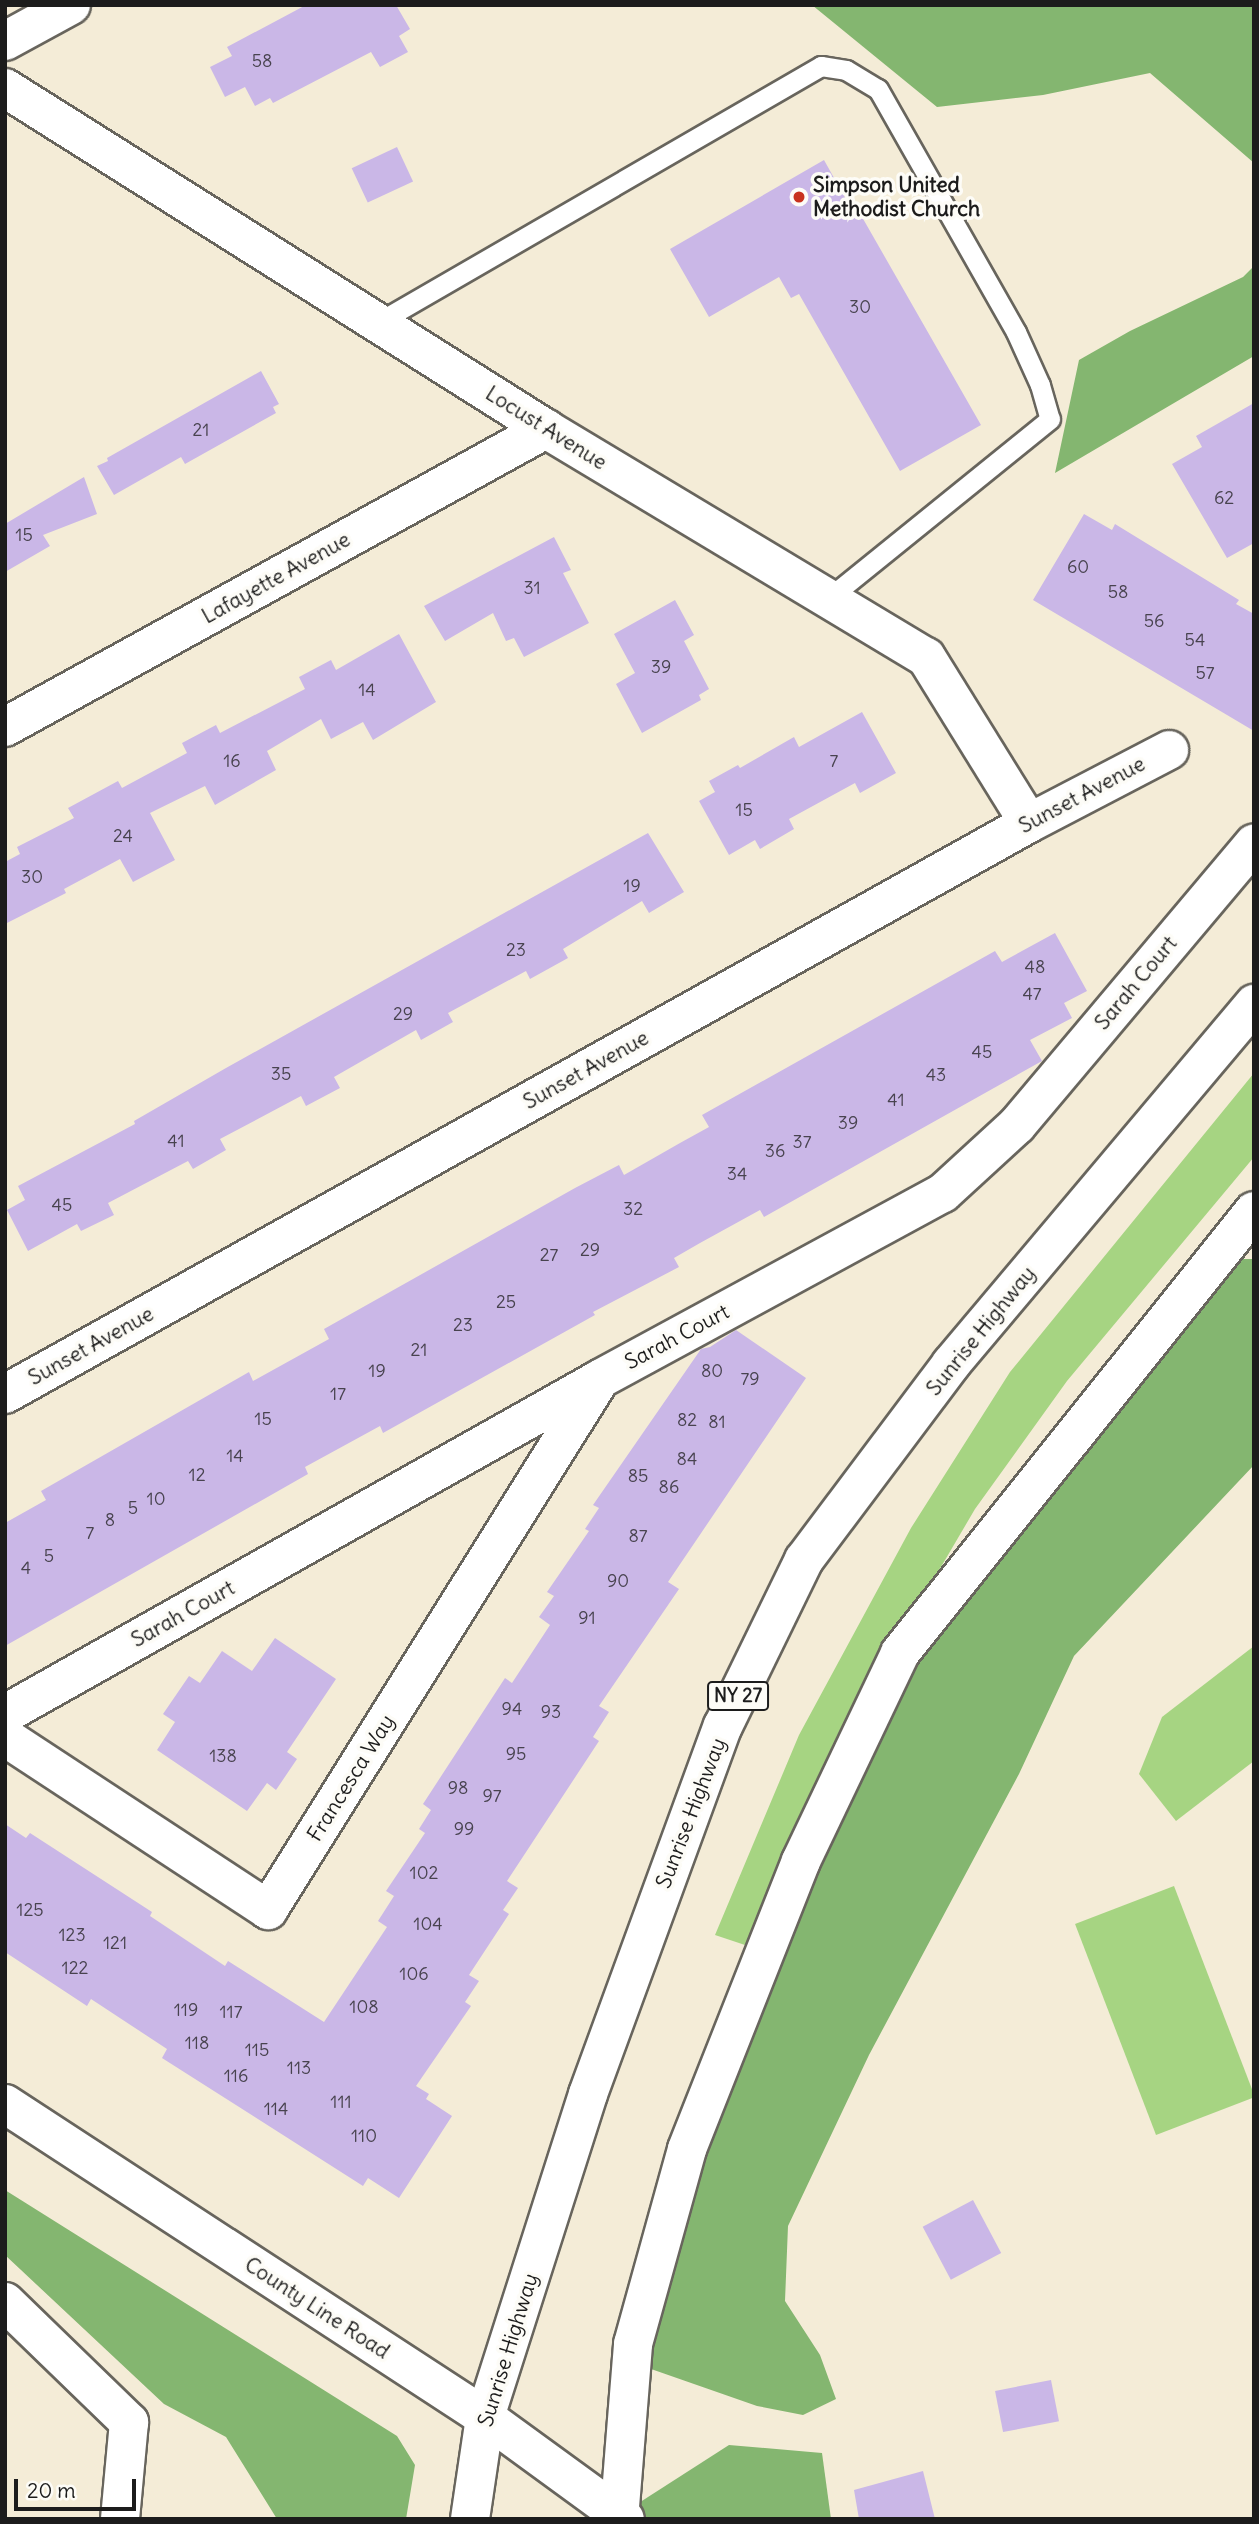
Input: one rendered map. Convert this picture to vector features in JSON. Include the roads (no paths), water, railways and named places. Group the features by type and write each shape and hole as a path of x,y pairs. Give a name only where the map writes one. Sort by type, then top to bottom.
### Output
{"main road":[{"path":"5,41 71,5"},
{"name":"Locust Avenue","path":"5,88 546,429 926,657 1029,823"},
{"name":"Lafayette Avenue","path":"5,727 546,429"},
{"name":"Sunset Avenue","path":"5,1394 1029,823 1168,750"},
{"name":"Sarah Court","path":"5,1714 600,1379 943,1193 1017,1125 1254,844"},
{"name":"Sunrise Highway","path":"470,2519 485,2417 588,2094 723,1726 804,1560 951,1364 1254,1004"},
{"path":"621,2518 633,2344 687,2148 801,1861 900,1653 1254,1211"},
{"name":"Francesca Way","path":"5,1737 268,1910 600,1379"},
{"name":"County Line Road","path":"5,2104 485,2417 621,2518"},
{"path":"5,2302 129,2422 120,2519"}],"lane":[{"path":"377,323 821,66 846,69 878,89 1016,332 1040,385 1049,419 830,598"}],"place":[{"name":"Simpson United Methodist Church","path":"799,197"}]}
